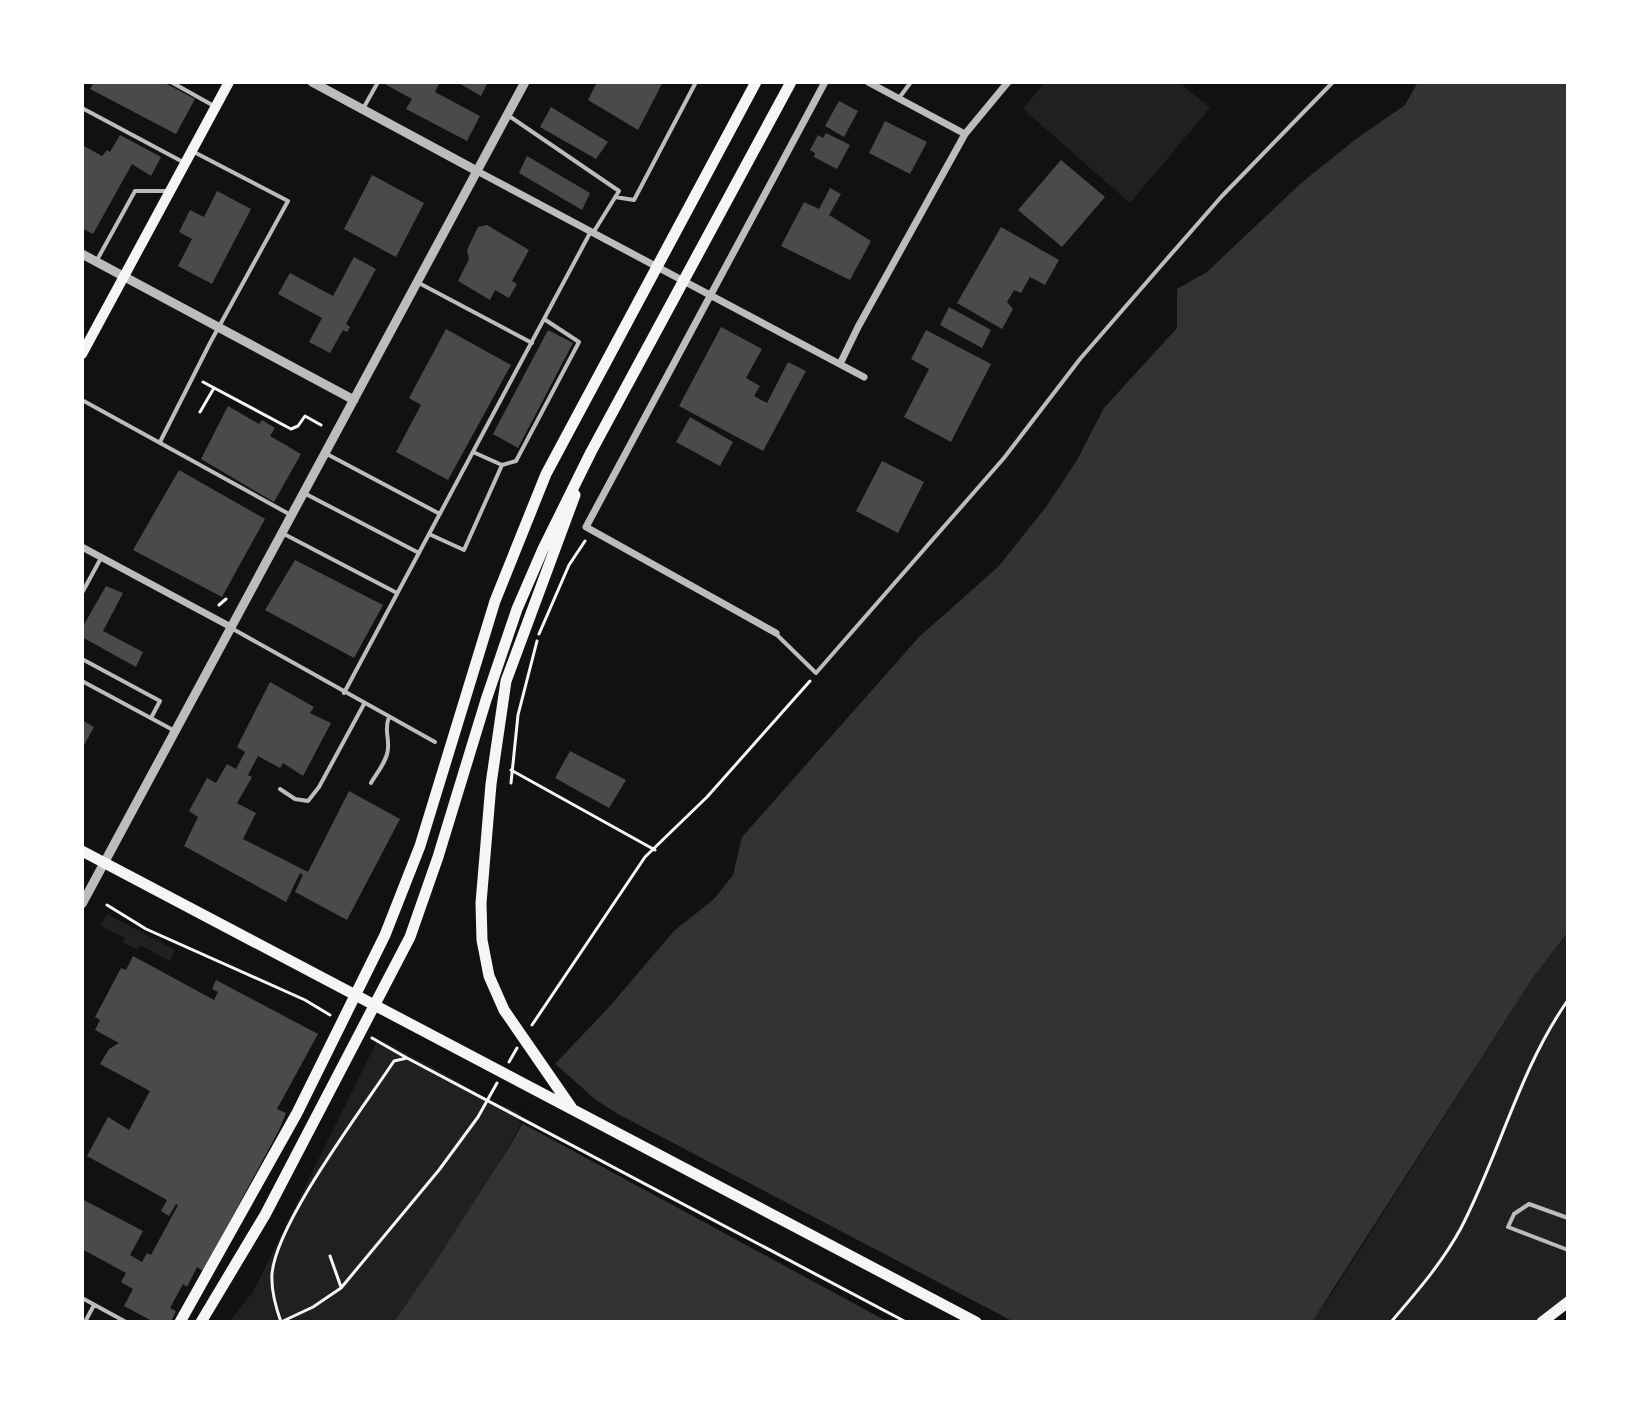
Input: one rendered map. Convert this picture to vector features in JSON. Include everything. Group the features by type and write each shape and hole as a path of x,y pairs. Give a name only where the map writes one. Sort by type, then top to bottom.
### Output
{"main road":[{"path":"82,354 229,82"},
{"path":"180,1322 297,1113 385,935 417,854 495,601 527,516 564,436 756,82"},
{"path":"201,1322 265,1215 410,937 425,900 517,609 543,549 591,452 791,82"},
{"path":"574,1111 504,1010 489,976 482,940 481,903 506,681 591,452"},
{"path":"82,851 976,1322"},
{"path":"1542,1322 1568,1302"}],"street":[{"path":"312,82 864,377"},
{"path":"82,904 525,82"},
{"path":"776,633 589,529 710,294 825,82"},
{"path":"868,82 965,134"},
{"path":"840,364 965,134 1008,82"},
{"path":"82,254 354,400"},
{"path":"82,547 231,627"}],"lane":[{"path":"171,82 216,107"},
{"path":"363,109 378,82"},
{"path":"615,197 634,200 696,82"},
{"path":"899,98 911,82"},
{"path":"776,633 816,673 1004,458 1080,359 1180,244 1222,196 1333,82"},
{"path":"82,108 185,164"},
{"path":"344,693 544,319 592,232 619,191 507,115"},
{"path":"160,442 288,201 192,151"},
{"path":"96,262 135,191 170,191"},
{"path":"417,282 532,343"},
{"path":"473,452 502,465 516,461 579,342 544,319"},
{"path":"82,400 291,516"},
{"path":"325,453 440,514"},
{"path":"429,534 464,550 502,465"},
{"path":"304,493 419,553"},
{"path":"282,533 397,593"},
{"path":"82,591 101,558"},
{"path":"231,627 435,742"},
{"path":"82,659 160,701 151,718"},
{"path":"82,681 175,731"},
{"path":"280,789 295,799 308,801 319,787 364,704"},
{"path":"371,783 387,755 385,727 389,717"},
{"path":"1568,1218 1529,1204 1514,1214 1508,1227 1568,1250"},
{"path":"82,1298 126,1322"},
{"path":"85,1322 94,1305"}],"path":[{"path":"199,380 291,429 298,426 305,416 321,425"},
{"path":"200,412 214,388"},
{"path":"268,424 272,418"},
{"path":"511,783 518,715 537,639 569,565 589,529"},
{"path":"219,605 226,599"},
{"path":"532,1025 645,857 707,797 816,673"},
{"path":"504,767 655,850"},
{"path":"107,905 146,929 305,1000"},
{"path":"1391,1322 1439,1264 1460,1229 1532,1060 1568,1000"},
{"path":"508,1064 524,1038"},
{"path":"501,1077 478,1117 439,1170 341,1288 313,1307 284,1321 276,1309 272,1275 279,1242 394,1061 407,1058 906,1322"},
{"path":"330,1256 341,1288"}],"shaded area":[{"path":"1045,82 1179,82 1210,108 1130,203 1023,109"},
{"path":"1418,82 1568,82 1568,932 1532,979 1312,1322 394,1322 510,1146 556,1063 674,931 714,899 733,875 742,837 919,637 998,567 1046,507 1077,460 1104,408 1177,328 1177,289 1207,272 1300,184 1405,105"},
{"path":"107,914 175,950 170,961 140,945 137,950 123,942 125,938 101,926"},
{"path":"1568,933 1568,1308 1549,1322 1311,1322 1532,979"},
{"path":"378,1039 500,1107 525,1116 463,1221 394,1322 229,1322 253,1292"}],"pier":[{"path":"552,1061 596,1100 618,1114 1014,1322 888,1322 518,1121"}],"building":[{"path":"94,82 163,82 195,99 176,134 90,89"},
{"path":"381,82 435,82 439,84 435,92 480,116 467,141 406,109 412,99"},
{"path":"457,82 488,82 481,96"},
{"path":"597,82 663,82 638,130 588,100"},
{"path":"839,101 858,111 844,137 825,126"},
{"path":"551,107 608,142 596,159 540,127"},
{"path":"885,121 927,142 910,174 869,153"},
{"path":"826,133 850,145 837,169 814,157 815,153 810,150 818,135 823,138"},
{"path":"120,135 161,157 151,176 132,164 93,234 82,228 82,145 102,156 107,150 110,152"},
{"path":"527,156 590,193 582,210 519,173"},
{"path":"1061,160 1105,197 1062,247 1018,210"},
{"path":"372,175 424,203 396,257 344,229"},
{"path":"830,188 841,194 829,215 871,241 850,280 781,246 804,202 819,209"},
{"path":"217,191 251,209 212,284 178,266 192,239 179,232 190,210 204,217"},
{"path":"487,225 529,250 512,281 517,284 509,298 495,290 490,300 458,281 469,259 467,250 478,227"},
{"path":"1001,227 1059,260 1045,285 1030,277 1021,293 1014,290 1007,302 1013,309 1002,329 957,303"},
{"path":"354,257 376,269 346,324 350,327 347,332 343,330 330,353 309,342 322,318 278,294 290,273 333,296"},
{"path":"949,307 991,330 982,348 940,325"},
{"path":"721,327 762,349 746,378 760,386 754,396 767,403 788,362 806,371 763,451 679,406"},
{"path":"446,329 511,365 448,480 396,452 421,405 409,398"},
{"path":"548,330 573,343 518,448 493,434"},
{"path":"926,330 991,364 951,442 904,417 929,369 911,359"},
{"path":"228,406 259,424 262,420 275,428 270,436 301,454 274,502 201,459"},
{"path":"690,417 733,442 720,466 676,442"},
{"path":"882,461 924,482 898,533 856,511"},
{"path":"179,470 265,519 222,597 133,550"},
{"path":"295,560 383,605 354,658 265,610"},
{"path":"106,586 123,593 103,631 143,652 136,667 82,637 82,628"},
{"path":"270,682 314,707 310,713 331,723 303,776 283,763 280,768 258,756 248,775 252,777 237,803 256,813 243,839 308,872 349,791 400,819 347,920 295,892 303,875 300,873 286,902 184,846 198,817 189,811 207,778 216,783 227,764 236,769 245,752 237,747"},
{"path":"82,720 94,727 82,749"},
{"path":"570,751 626,780 609,808 555,778"},
{"path":"133,956 214,1000 218,992 212,989 216,980 318,1034 277,1109 286,1113 279,1130 203,1271 197,1267 187,1287 183,1284 170,1308 176,1311 171,1322 154,1322 124,1306 133,1289 121,1282 126,1273 82,1249 82,1199 143,1231 130,1255 142,1262 147,1253 151,1255 178,1205 169,1216 161,1211 167,1200 87,1156 108,1117 129,1130 150,1091 100,1064 109,1049 119,1043 95,1030 100,1020 95,1017 121,968 126,970"}]}
